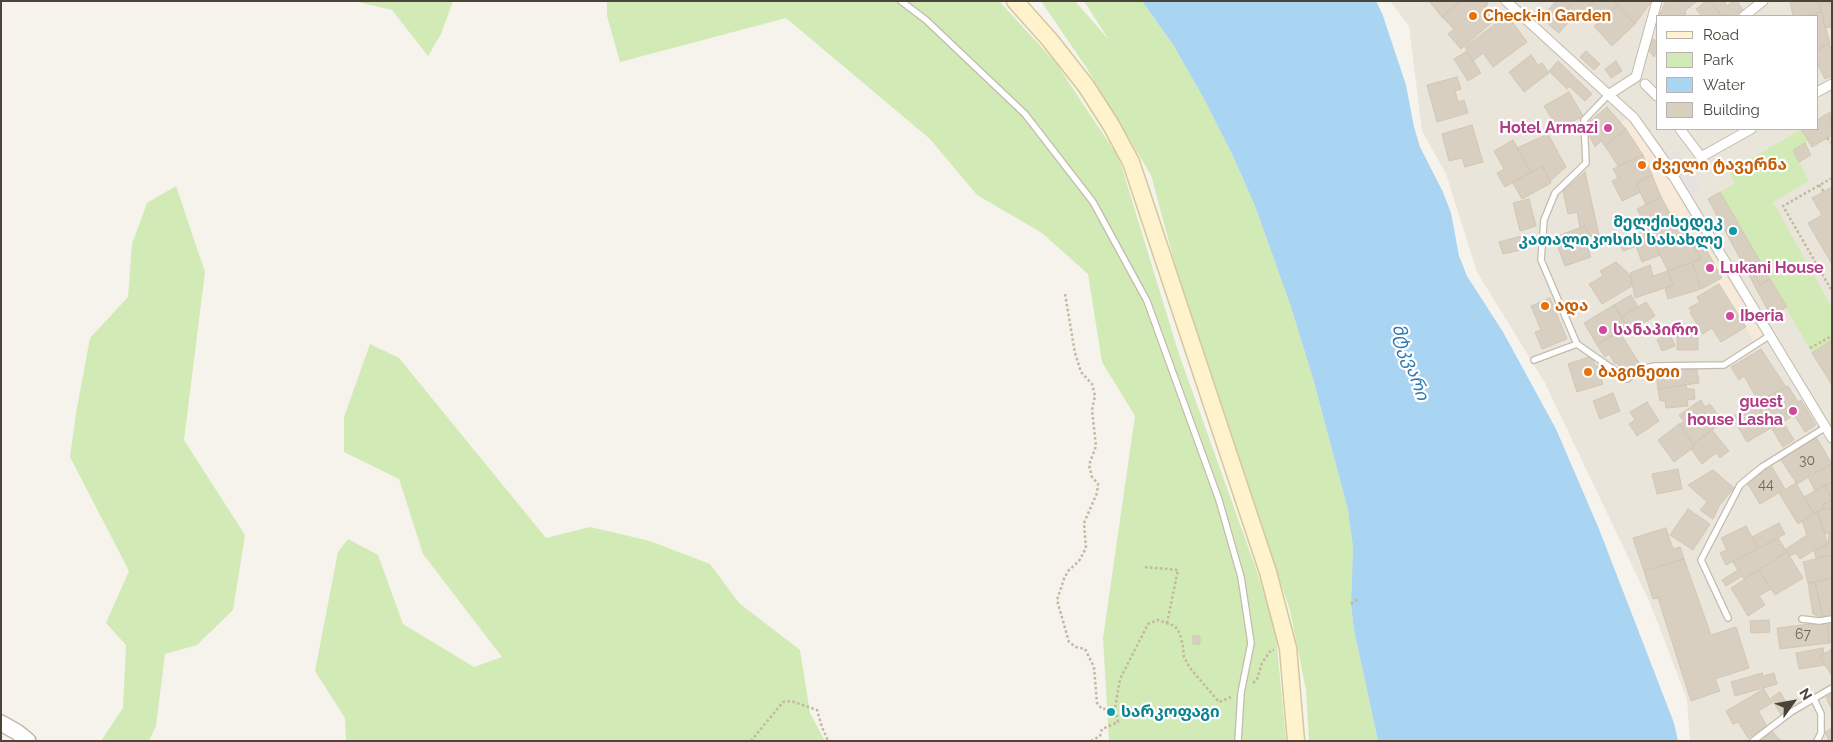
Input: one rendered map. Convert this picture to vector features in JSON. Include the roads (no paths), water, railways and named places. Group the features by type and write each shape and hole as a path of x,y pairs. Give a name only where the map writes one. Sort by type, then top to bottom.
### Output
{"main road":[{"path":"1015,1 1049,39 1086,86 1111,125 1131,162 1268,572 1288,648 1296,741"}],"street":[{"path":"1506,1 1634,118 1672,174 1769,336 1829,427 1832,438"},
{"path":"1608,95 1636,77 1657,1"},
{"path":"1745,15 1763,1"},
{"path":"1645,84 1656,91"},
{"path":"1818,91 1832,84"},
{"path":"1681,130 1701,157"},
{"path":"1672,174 1749,130"},
{"path":"1,723 18,732 28,741"}],"lane":[{"path":"900,1 926,20 1025,114 1092,202 1146,301 1219,500 1241,577 1251,644 1241,693 1238,741"},
{"path":"1608,95 1584,120 1586,163 1555,193 1544,220 1541,260 1577,344 1627,379 1640,369 1655,366 1724,365 1769,336"},
{"path":"1534,360 1577,344"},
{"path":"1728,618 1702,560 1740,485 1762,467 1829,427"},
{"path":"1802,619 1819,621 1832,618"},
{"path":"1753,741 1792,712 1832,688"},
{"path":"1814,699 1821,714 1821,733 1817,741"}],"water":[{"name":"მტკვარი","path":"1142,1 1376,1 1382,13 1406,85 1420,147 1443,192 1451,213 1459,256 1467,276 1503,332 1556,429 1599,529 1674,723 1678,741 1378,741 1354,630 1351,604 1353,548 1348,510 1314,382 1291,307 1255,206 1232,154 1174,46"}],"place":[{"name":"Check-in Garden","path":"1473,16"},
{"name":"Hotel Armazi","path":"1608,128"},
{"name":"ძველი ტავერნა","path":"1642,165"},
{"name":"მელქისედეკ კათალიკოსის სასახლე","path":"1733,231"},
{"name":"Lukani House","path":"1710,268"},
{"name":"ადა","path":"1545,306"},
{"name":"Iberia","path":"1730,316"},
{"name":"სანაპირო","path":"1603,330"},
{"name":"ბაგინეთი","path":"1588,372"},
{"name":"guest house Lasha","path":"1793,411"},
{"name":"სარკოფაგი","path":"1111,712"}]}
